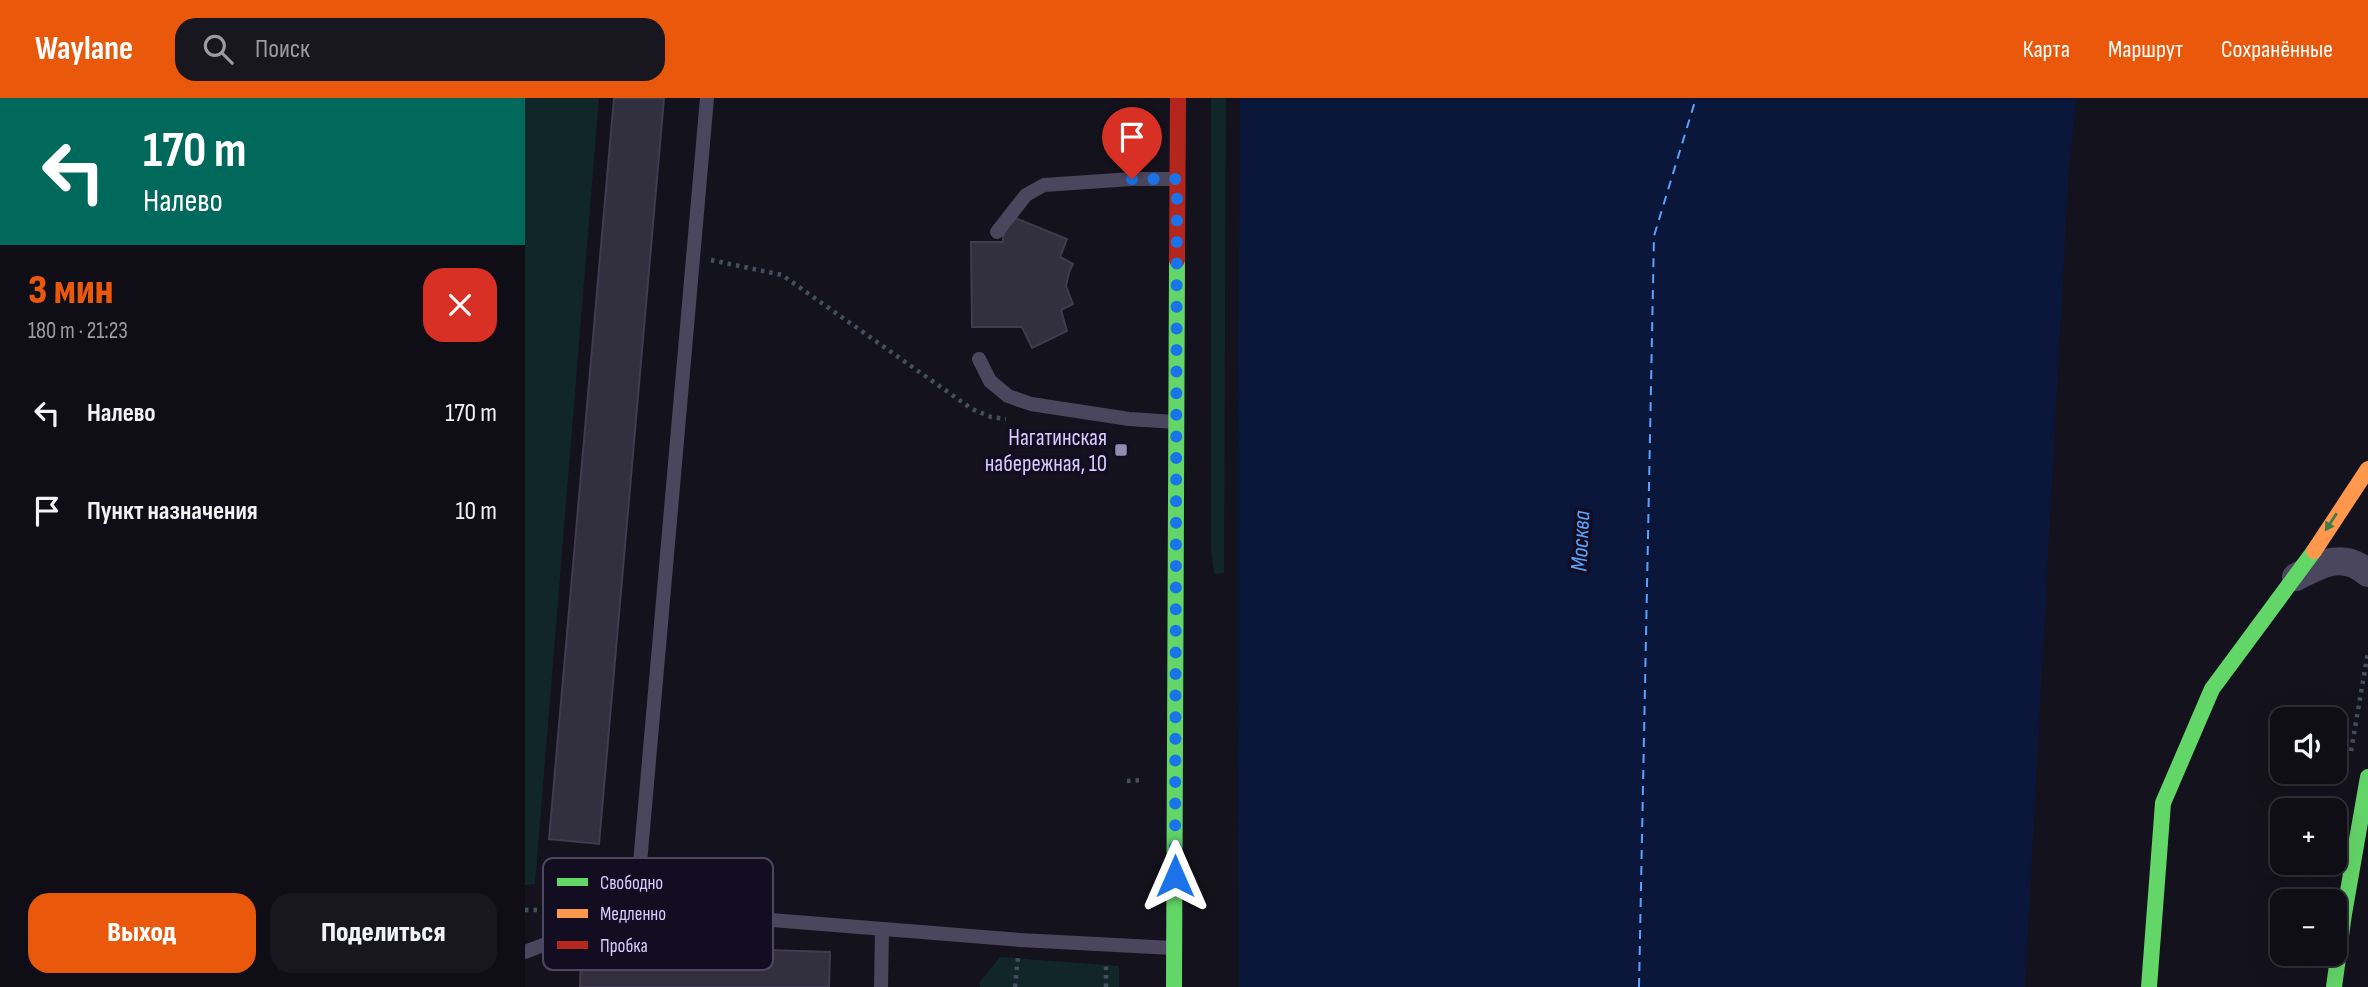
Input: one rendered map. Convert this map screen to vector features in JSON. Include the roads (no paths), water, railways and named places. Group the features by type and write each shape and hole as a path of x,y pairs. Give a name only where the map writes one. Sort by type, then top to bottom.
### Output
{"main road":[{"path":"1174,987 1178,98"},
{"path":"2150,987 2164,803 2212,688 2296,577 2368,469"},
{"path":"2334,987 2368,777"}],"street":[{"path":"2296,577 2327,561 2351,563 2368,573"}],"lane":[{"path":"640,858 707,98"},
{"path":"997,232 1026,195 1044,185 1177,179"},
{"path":"979,359 990,382 1008,396 1031,404 1129,419 1176,422"},
{"path":"773,920 1020,940 1174,948"},
{"path":"881,987 882,929"},
{"path":"525,952 543,945"}],"water":[{"name":"Москва","path":"1240,98 2077,98 2069,166 2025,987 1239,987 1237,551"}],"place":[{"name":"Нагатинская набережная, 10","path":"1121,450"}]}
